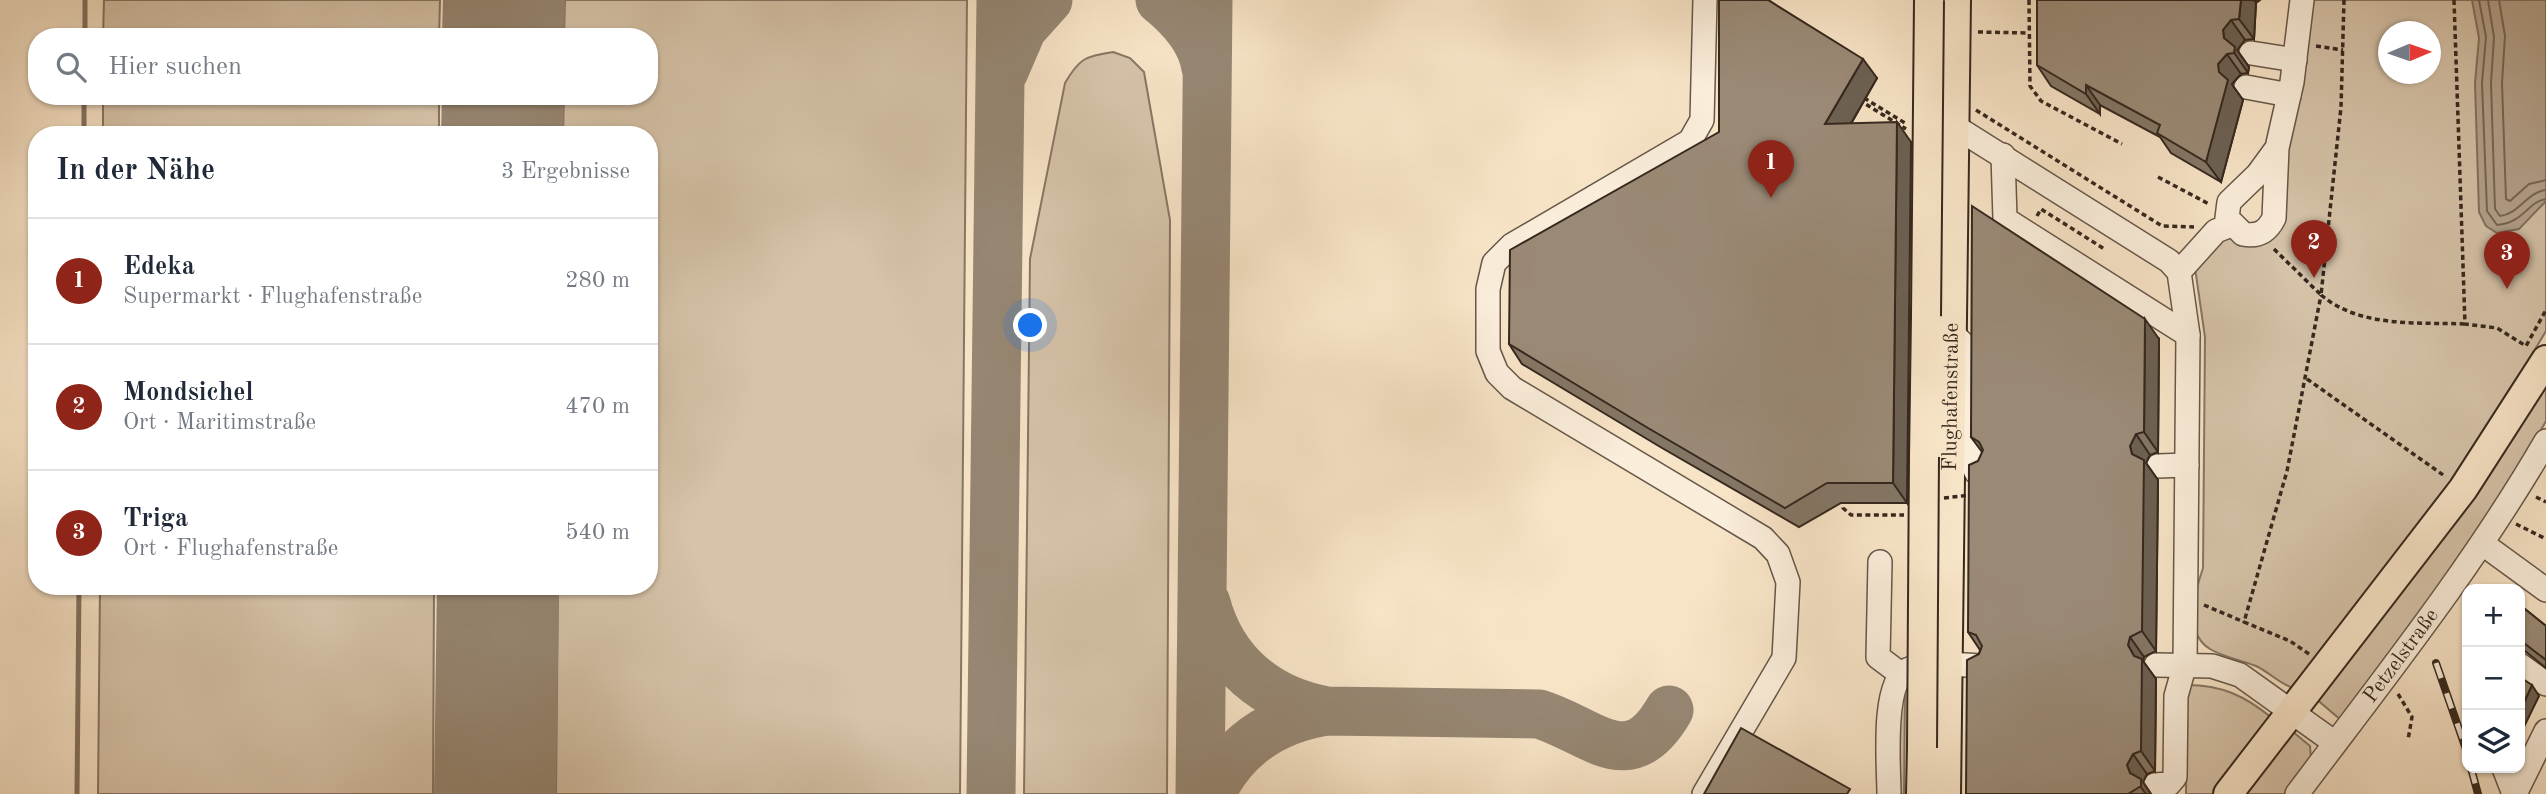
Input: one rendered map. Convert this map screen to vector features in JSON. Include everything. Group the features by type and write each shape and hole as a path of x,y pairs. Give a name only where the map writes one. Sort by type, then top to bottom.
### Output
{"main road":[{"name":"Flughafenstraße","path":"1921,794 1929,0"},
{"name":"Flughafenstraße","path":"1946,794 1956,0"},
{"path":"2228,794 2293,710 2531,355"}],"street":[{"path":"1704,794 1784,658 1788,582 1777,554 1763,538 1512,388 1497,373 1488,351 1488,289 1494,263 1513,245 1690,141 1702,120 1705,0"},
{"path":"2289,0 2300,23"},
{"path":"2277,148 2258,174 2228,202 2226,210 2231,225 2250,236 2258,235 2270,226 2275,210 2277,148 2292,77 2302,0"},
{"path":"2292,77 2249,70 2292,77"},
{"path":"1954,126 2169,261 2179,272 2188,335 2185,664 2176,696 2175,777 2169,785 2155,785"},
{"path":"2003,155 2005,219 2188,335"},
{"path":"2179,272 2216,231 2231,225"},
{"path":"1952,333 1970,355 1978,406 1971,460 1976,472 1983,471"},
{"name":"Petzelstraße","path":"2297,794 2384,681 2483,544 2546,441"},
{"path":"2158,466 2187,466"},
{"path":"2483,544 2546,590"},
{"path":"1880,562 1878,657 1902,675"},
{"path":"2156,665 2212,666 2240,675 2293,710 2335,743"},
{"path":"1889,794 1890,707 1893,686 1902,675 1919,667 1982,666"},
{"path":"2525,669 2546,684"},
{"path":"2514,794 2546,731"},
{"path":"2506,773 2514,794"}],"path":[{"path":"2029,0 2030,86 2041,102 2122,144"},
{"path":"2454,0 2465,324"},
{"path":"1969,32 2029,33"},
{"path":"1859,95 1908,128 1857,99 1859,95"},
{"path":"2158,177 2211,205 2228,202"},
{"path":"2034,222 2041,209 2106,250"},
{"path":"2244,622 2287,471 2307,379 2321,295 2337,309 2362,317 2390,322 2465,324 2497,328 2531,355 2546,310"},
{"path":"2307,379 2448,478"},
{"path":"1843,494 1843,508 1851,515 1909,515"},
{"path":"2502,515 2546,539"},
{"path":"2186,605 2203,605 2290,641 2308,655 2316,644"},
{"path":"2384,681 2397,692 2412,718 2408,740"}],"shaded area":[{"path":"104,0 440,0 439,28 103,28"},
{"path":"565,0 967,0 960,794 556,794 558,595 658,595 658,126 563,126 564,105 658,105 658,28 564,28"},
{"path":"2309,0 2546,0 2546,331 2480,441 2416,533 2293,688 2256,666 2210,649 2196,633 2193,611 2203,568 2205,337 2195,268 2214,245 2228,236 2238,242 2257,242 2284,174"},
{"path":"1113,52 1130,58 1144,72 1170,220 1167,794 1024,794 1030,259 1065,83 1084,60"},
{"path":"103,105 439,105 439,126 103,126"},
{"path":"2546,376 2546,421 2511,483 2456,564 2341,720 2315,698"},
{"path":"100,595 434,595 433,794 98,794"},
{"path":"2187,685 2211,687 2232,693 2272,718 2216,794 2186,794"},
{"path":"1905,693 1904,794 1898,794 1900,706"},
{"path":"2292,731 2310,746 2311,759 2285,794 2241,794"}],"water":[{"path":"2472,0 2546,0 2546,201 2519,229 2497,233 2486,226 2479,212 2475,83 2479,38"}],"building":[{"path":"1719,0 1768,0 1863,59 1825,124 1897,122 1893,483 1827,483 1785,508 1509,344 1510,250 1719,132"},
{"path":"2037,0 2241,0 2239,19 2231,20 2223,30 2224,38 2235,47 2234,53 2227,54 2218,64 2219,72 2228,80 2206,162 2157,133 2160,125 2086,85 2086,94 2037,65"},
{"path":"1972,206 2145,319 2144,432 2136,434 2130,446 2132,454 2144,460 2142,631 2130,637 2128,645 2134,656 2142,659 2141,751 2133,754 2127,765 2130,773 2141,779 2141,786 2128,794 1966,794 1967,660 1979,654 1982,646 1976,635 1968,632 1969,465 1978,461 1983,450 1979,442 1971,437"},
{"path":"2525,609 2546,626 2546,660 2525,644"},
{"path":"2525,680 2532,685 2525,700"},
{"path":"1741,728 1850,789 1847,794 1704,794"}],"waterway":[{"path":"85,0 85,28"},
{"path":"84,105 84,126"},
{"path":"77,794 79,595"}],"taxiway":[{"path":"991,794 1001,0"},
{"path":"1004,71 1022,29 1048,0"},
{"path":"1160,0 1189,30 1200,48 1206,68"},
{"path":"1200,794 1208,0"},
{"path":"1206,603 1213,624 1235,661 1266,688 1305,706 1327,711 1539,714 1593,738 1624,746 1639,742 1654,731 1669,710"},
{"path":"1211,794 1231,761 1258,737 1290,720 1327,711"}],"runway":[{"path":"503,28 504,0"},
{"path":"502,126 503,105"},
{"path":"495,794 498,595"}],"railway":[{"path":"2436,663 2462,738"},
{"path":"2472,773 2478,794"}],"place":[{"name":"Edeka","path":"1771,198"},
{"name":"Mondsichel","path":"2314,278"},
{"name":"Triga","path":"2507,289"}]}
